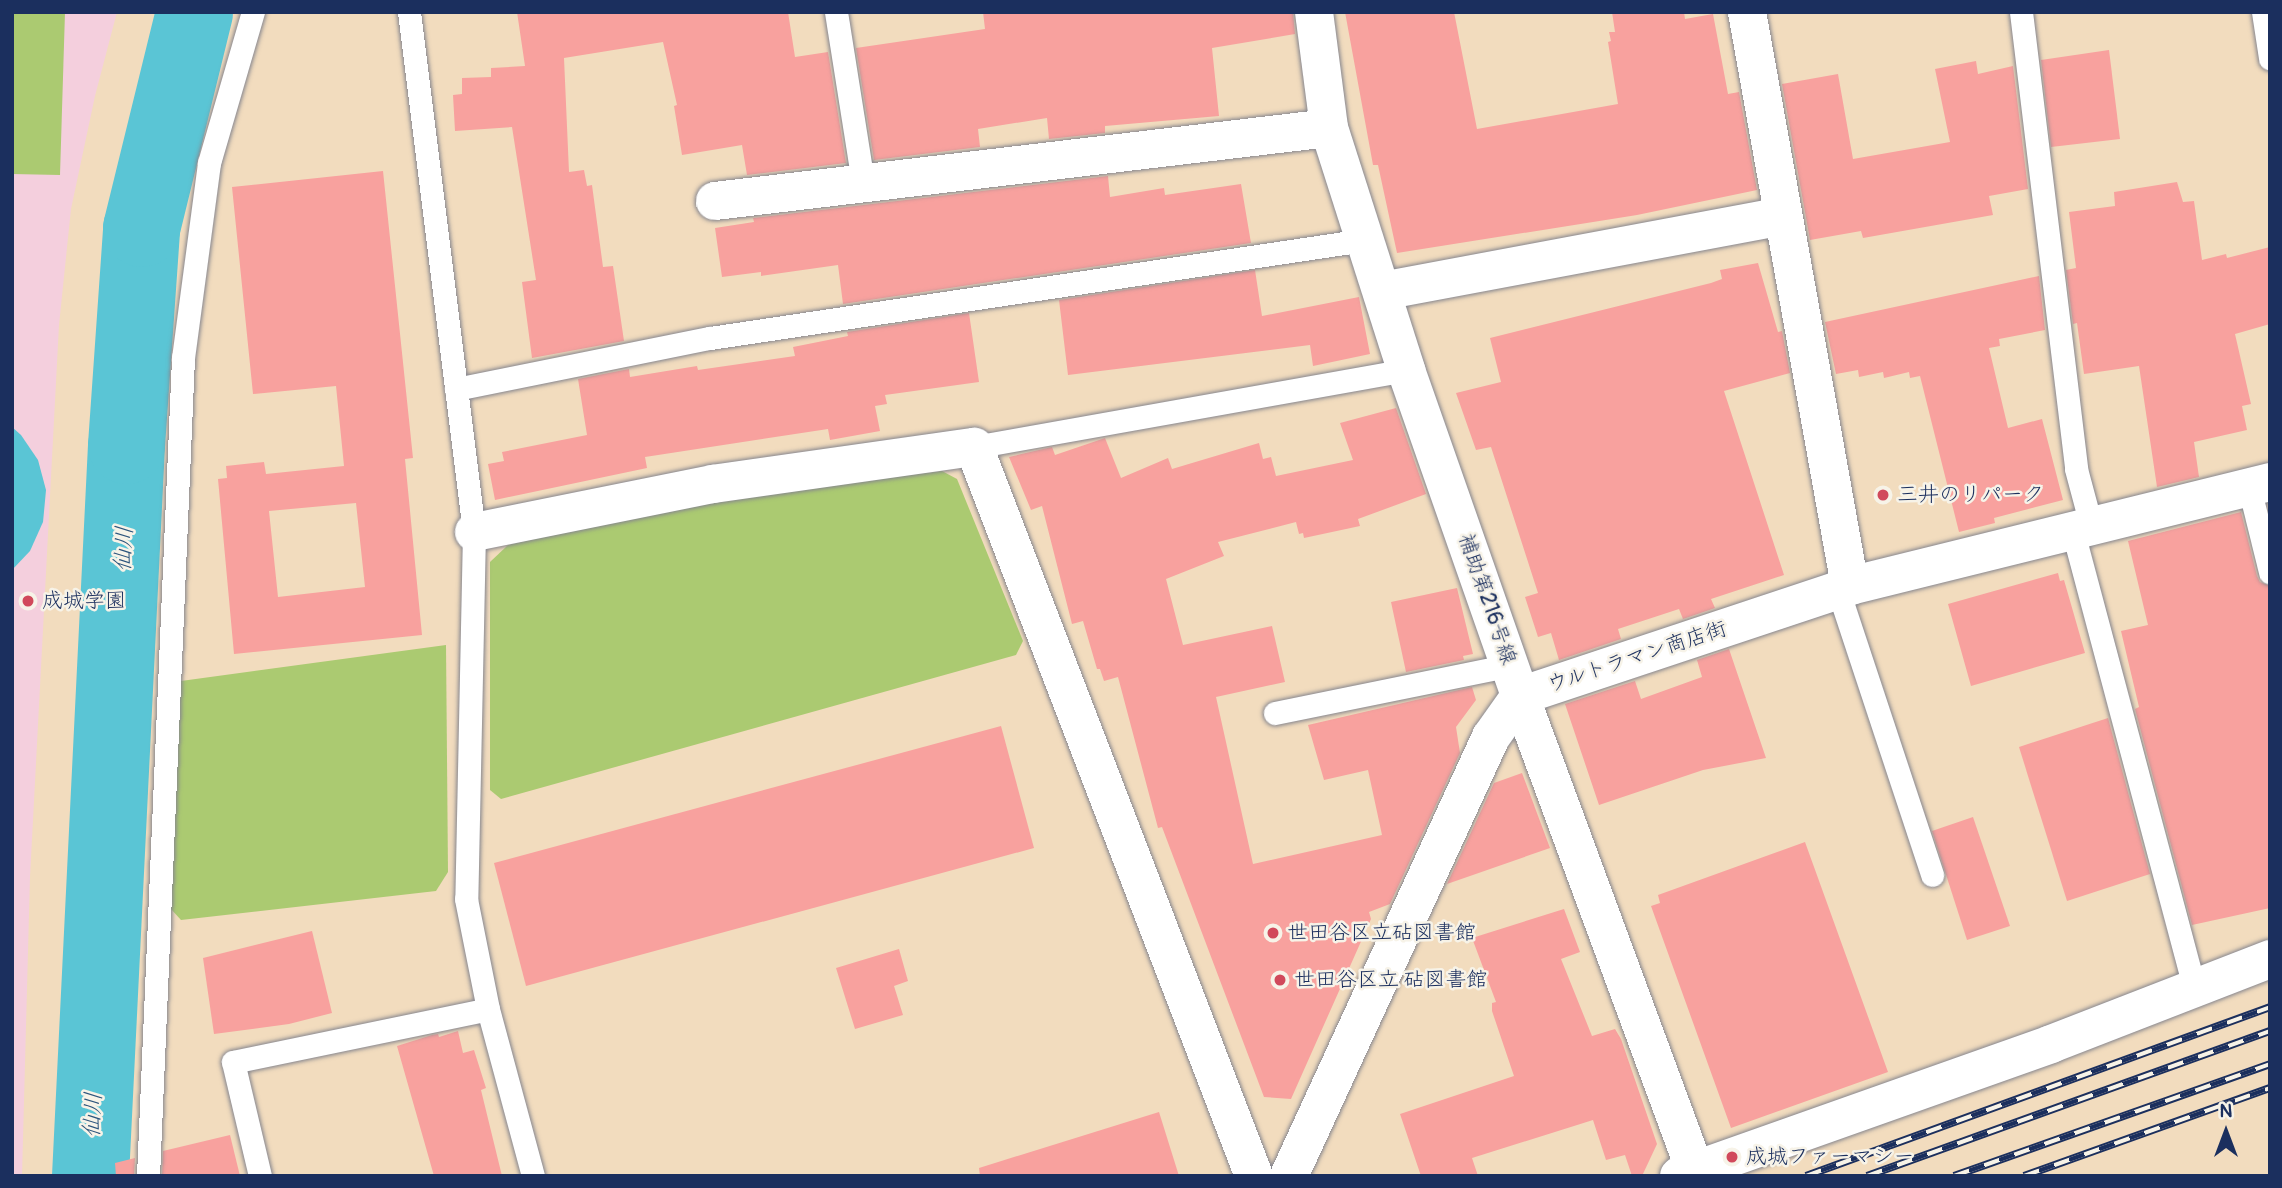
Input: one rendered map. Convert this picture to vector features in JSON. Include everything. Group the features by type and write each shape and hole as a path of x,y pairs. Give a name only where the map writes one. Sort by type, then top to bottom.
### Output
{"street":[{"name":"補助第216号線","path":"1314,12 1329,128 1406,370 1690,1174"},
{"path":"1747,12 1844,588"},
{"path":"715,201 1329,128"},
{"path":"1382,290 1783,216"},
{"path":"474,532 713,484 974,447 1254,1176"},
{"name":"ウルトラマン商店街","path":"1290,1176 1515,680 1844,588 2259,484"},
{"path":"1690,1174 2051,1044 2194,986 2270,959"}],"lane":[{"path":"148,1176 183,358 209,163 253,12"},
{"path":"409,12 474,532 466,899 488,1009 533,1176"},
{"path":"835,12 863,182"},
{"path":"2021,12 2082,529 2194,986"},
{"path":"2263,12 2270,58"},
{"path":"456,389 710,338 1364,240"},
{"path":"974,447 1406,370"},
{"path":"2259,484 2270,572"},
{"path":"1844,588 1932,875"},
{"path":"1276,713 1515,680"},
{"path":"260,1176 233,1062 488,1009"}],"shaded area":[{"name":"成城学園","path":"12,12 117,12 95,96 71,209 59,325 30,877 22,1176 12,1176"}],"green space":[{"path":"12,12 65,12 60,175 12,174"},
{"path":"942,471 957,479 1023,641 1016,655 501,799 490,790 490,562 508,545 692,501"},
{"path":"446,645 448,872 436,891 181,920 170,908 181,681"}],"water":[{"path":"12,427 21,435 38,460 46,490 43,522 30,551 12,570"}],"building":[{"path":"517,12 788,12 795,57 828,52 846,163 747,175 742,145 682,155 674,106 677,105 663,42 564,58 569,172 584,170 587,186 592,185 603,267 613,266 624,341 532,358 522,282 536,280 512,127 455,131 453,95 462,94 462,78 491,77 491,68 525,66"},
{"path":"983,12 1293,12 1295,34 1212,48 1219,116 1105,126 1105,133 1049,139 1047,118 978,129 980,147 874,160 856,48 985,29"},
{"path":"1345,12 1454,12 1477,129 1618,104 1608,42 1611,41 1609,32 1615,32 1612,12 1684,12 1685,19 1713,14 1728,94 1739,92 1757,190 1637,215 1397,253 1378,165 1373,165"},
{"path":"2109,50 2120,139 2051,147 2041,60"},
{"path":"1976,61 1978,74 2013,66 2028,189 1989,196 1993,215 1863,238 1861,231 1810,240 1782,84 1838,74 1853,159 1950,142 1935,69"},
{"path":"383,171 413,458 405,459 422,635 234,654 218,479 227,478 226,466 264,462 266,474 344,466 336,386 253,394 232,187","holes":["356,503 365,587 278,597 269,511"]},
{"path":"1108,176 1110,197 1164,188 1165,195 1241,184 1251,243 843,304 838,265 761,276 761,272 722,277 715,228 754,222 753,218"},
{"path":"2177,182 2183,202 2194,201 2202,260 2226,254 2227,258 2270,247 2270,324 2235,334 2251,404 2242,406 2247,430 2194,442 2199,477 2157,487 2139,366 2084,374 2077,323 2073,324 2066,270 2076,268 2069,212 2115,206 2114,192"},
{"path":"1758,263 1778,332 1782,331 1790,373 1724,391 1784,575 1711,599 1715,608 1683,619 1679,609 1618,629 1621,639 1559,660 1551,633 1538,637 1525,597 1538,593 1491,447 1476,450 1456,393 1501,382 1490,338 1711,283 1722,279 1720,270"},
{"path":"1255,270 1262,316 1359,297 1370,354 1313,366 1310,345 1068,375 1059,300"},
{"path":"2039,276 2045,330 1999,339 2000,346 1989,348 2008,428 2042,419 2063,500 1994,518 1995,523 1959,532 1920,376 1910,378 1909,372 1884,378 1883,372 1859,377 1858,370 1836,374 1825,322"},
{"path":"969,313 979,382 885,395 887,404 875,406 880,431 830,440 828,429 645,457 647,468 495,500 488,464 504,461 502,452 587,435 578,379 629,369 630,377 697,366 698,370 795,356 793,347 848,336 847,332"},
{"path":"1396,408 1426,494 1358,519 1360,526 1304,538 1303,533 1299,534 1296,522 1218,542 1224,556 1166,579 1183,645 1272,626 1285,682 1216,697 1253,864 1382,835 1368,770 1324,780 1308,725 1472,687 1476,700 1456,727 1460,753 1390,904 1369,912 1371,919 1291,1099 1264,1097 1162,827 1158,828 1118,677 1104,681 1100,669 1097,669 1083,621 1072,624 1042,506 1031,510 1009,457 1052,447 1055,455 1105,438 1121,478 1168,458 1172,469 1259,443 1263,459 1271,457 1276,476 1353,460 1340,423"},
{"path":"2241,512 2257,576 2260,582 2270,586 2270,908 2192,925 2135,709 2139,707 2121,631 2148,625 2128,541"},
{"path":"2058,573 2060,581 2064,580 2085,653 1971,686 1948,604"},
{"path":"1457,588 1473,654 1463,656 1464,660 1406,672 1391,602"},
{"path":"1729,649 1766,758 1703,770 1599,805 1565,704 1635,681 1641,699 1702,677 1697,660"},
{"path":"2108,718 2150,874 2067,901 2019,747"},
{"path":"1001,726 1034,848 526,986 494,863"},
{"path":"1522,773 1550,848 1447,884 1494,783"},
{"path":"1973,817 2010,926 1967,940 1932,831"},
{"path":"1805,842 1888,1072 1731,1128 1651,906 1660,903 1658,895"},
{"path":"1564,909 1580,952 1561,959 1592,1036 1615,1029 1621,1039 1657,1144 1642,1176 1632,1176 1625,1155 1606,1160 1593,1120 1472,1158 1478,1176 1421,1176 1400,1114 1514,1076 1492,1011 1492,1003 1496,1002 1472,938"},
{"path":"312,931 332,1013 289,1024 214,1034 203,958"},
{"path":"899,949 908,981 894,986 903,1015 855,1029 836,968"},
{"path":"458,1031 463,1053 474,1050 486,1088 481,1090 502,1176 434,1176 397,1046 432,1035 438,1034 439,1037"},
{"path":"1159,1112 1179,1176 980,1176 979,1168"},
{"path":"230,1135 240,1176 162,1176 163,1151"},
{"path":"135,1158 134,1176 116,1176 115,1163"}],"waterway":[{"name":"仙川","path":"90,1176 126,445 141,228 194,12"}],"railway":[{"path":"1806,1176 2270,1007"},
{"path":"1867,1176 2270,1031"},
{"path":"1954,1176 2270,1064"},
{"path":"2024,1176 2270,1088"}],"place":[{"name":"三井のリパーク","path":"1883,495"},
{"name":"成城学園","path":"28,601"},
{"name":"世田谷区立砧図書館","path":"1273,933"},
{"name":"世田谷区立 砧図書館","path":"1280,980"},
{"name":"成城ファーマシー","path":"1732,1157"}]}
